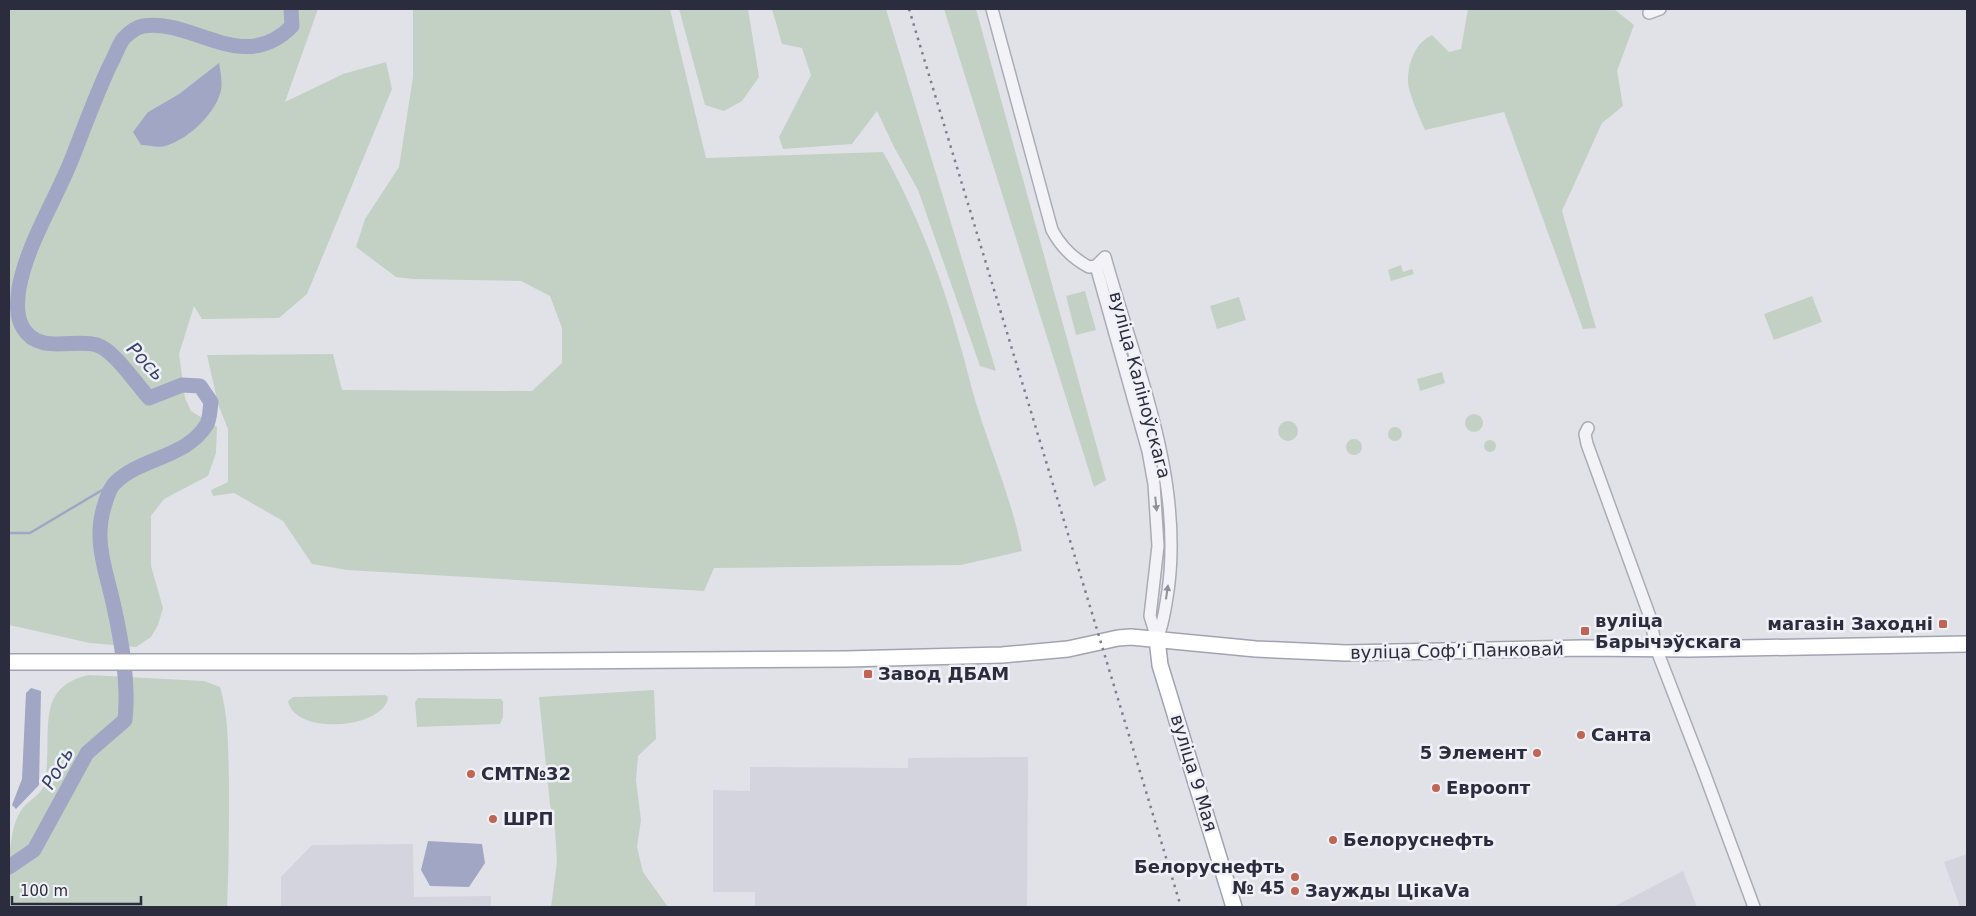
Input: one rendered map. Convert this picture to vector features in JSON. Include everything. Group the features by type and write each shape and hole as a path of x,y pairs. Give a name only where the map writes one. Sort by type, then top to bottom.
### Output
{"main road":[{"name":"вуліца Софʼі Панковай","path":"9,662 412,662 993,655 1068,649 1118,638 1157,639 1256,649 1346,653 1967,644"},
{"name":"вуліца 9 Мая","path":"1157,639 1160,665 1234,907"}],"street":[{"path":"992,9 1052,230 1059,244 1072,257 1089,267 1096,266"},
{"path":"1649,13 1660,9"},
{"name":"вуліца Каліноўскага","path":"1105,258 1160,447 1167,485 1171,525 1170,572 1162,626 1157,639 1150,616 1158,546 1154,484 1148,451 1096,266 1105,258"},
{"path":"1588,428 1585,434 1587,444 1650,618 1656,648 1754,907"}],"shaded area":[{"path":"1028,757 1027,907 755,907 755,892 713,892 713,790 750,791 750,767 908,768 908,758"},
{"path":"413,844 414,897 491,896 491,907 281,907 281,877 312,845"},
{"path":"1967,854 1967,907 1960,907 1944,862"},
{"path":"1683,871 1697,907 1613,907"}],"green space":[{"path":"9,9 318,9 285,102 343,74 386,62 392,89 307,294 279,318 202,319 194,306 179,354 185,398 191,411 217,427 216,453 208,476 164,499 151,516 151,566 163,608 158,625 151,637 136,647 90,643 9,625","holes":["219,64 220,95 209,113 188,135 148,112 179,94"]},
{"path":"413,9 670,9 706,158 883,152 917,220 944,292 976,403 1013,513 1022,551 961,565 714,568 704,591 347,570 312,564 283,521 234,493 213,496 211,490 228,482 228,429 218,404 207,355 333,354 342,390 532,391 562,363 562,328 550,296 521,281 396,277 356,247 365,219 399,167 413,77"},
{"path":"679,9 748,9 759,77 742,101 724,111 705,105"},
{"path":"772,9 886,9 996,371 980,366 918,190 877,111 852,144 783,149 779,137 811,75 802,48 782,44"},
{"path":"944,9 976,9 1106,480 1094,487"},
{"path":"1468,9 1614,9 1634,25 1617,71 1623,106 1602,123 1562,211 1596,328 1583,329 1504,112 1425,130 1415,106 1408,81 1409,67 1417,48 1432,35 1449,52 1461,49"},
{"path":"1401,265 1403,272 1412,269 1414,274 1391,281 1388,270"},
{"path":"1085,291 1096,330 1076,335 1066,296"},
{"path":"1812,296 1822,322 1774,340 1764,314"},
{"path":"1239,297 1246,320 1217,329 1210,306"},
{"path":"1442,372 1445,383 1420,391 1417,379"},
{"path":"1470,414 1478,414 1483,419 1481,430 1470,432 1465,427 1465,419"},
{"path":"1288,421 1295,424 1298,431 1295,438 1288,441 1281,438 1278,431 1281,424"},
{"path":"1392,427 1398,427 1402,434 1398,441 1392,441 1388,437 1388,431"},
{"path":"1354,439 1362,447 1354,455 1346,447"},
{"path":"1488,440 1492,440 1496,446 1492,452 1488,452 1484,448 1484,444"},
{"path":"89,675 204,681 220,687 227,722 228,745 229,829 227,907 9,907 9,870 13,830 22,809 41,791 45,784 50,708 62,688 73,680"},
{"path":"654,690 656,739 638,756 636,780 641,820 637,847 643,872 668,907 551,907 557,862 555,829 550,804 539,697"},
{"path":"385,695 388,697 383,708 373,716 340,724 322,724 306,720 294,712 288,701 293,697"},
{"path":"418,698 501,699 503,702 503,717 500,724 417,727 415,702"}],"water":[{"path":"219,63 222,83 220,94 212,111 205,119 190,133 173,143 162,147 141,145 133,132 148,112 179,94"},
{"path":"31,688 41,691 39,785 16,809 12,805 22,779 26,693"},
{"path":"428,841 482,844 485,863 469,887 430,886 421,870"}],"waterway":[{"name":"Рось","path":"9,867 34,850 87,753 125,720 126,692 122,649 100,545 101,520 108,494 113,485 126,474 188,444 207,424 211,402 200,386 182,385 149,398 118,361 104,348 88,343 47,343 38,341 30,336 23,328 18,314 18,293 23,271 100,88 124,38 143,26 162,26 218,42 237,46 255,46 274,40 292,26 291,9"},
{"path":"9,533 30,533 114,483"}],"railway":[{"path":"909,9 1181,907"}],"place":[{"name":"магазін Заходні","path":"1943,624"},
{"name":"вуліца Барычэўскага","path":"1585,631"},
{"name":"Завод ДБАМ","path":"868,674"},
{"name":"Санта","path":"1581,735"},
{"name":"5 Элемент","path":"1537,753"},
{"name":"СМТ№32","path":"471,774"},
{"name":"Евроопт","path":"1436,788"},
{"name":"ШРП","path":"493,819"},
{"name":"Белоруснефть","path":"1333,840"},
{"name":"Белоруснефть № 45","path":"1295,877"},
{"name":"Заужды ЦікаVа","path":"1295,891"}]}
